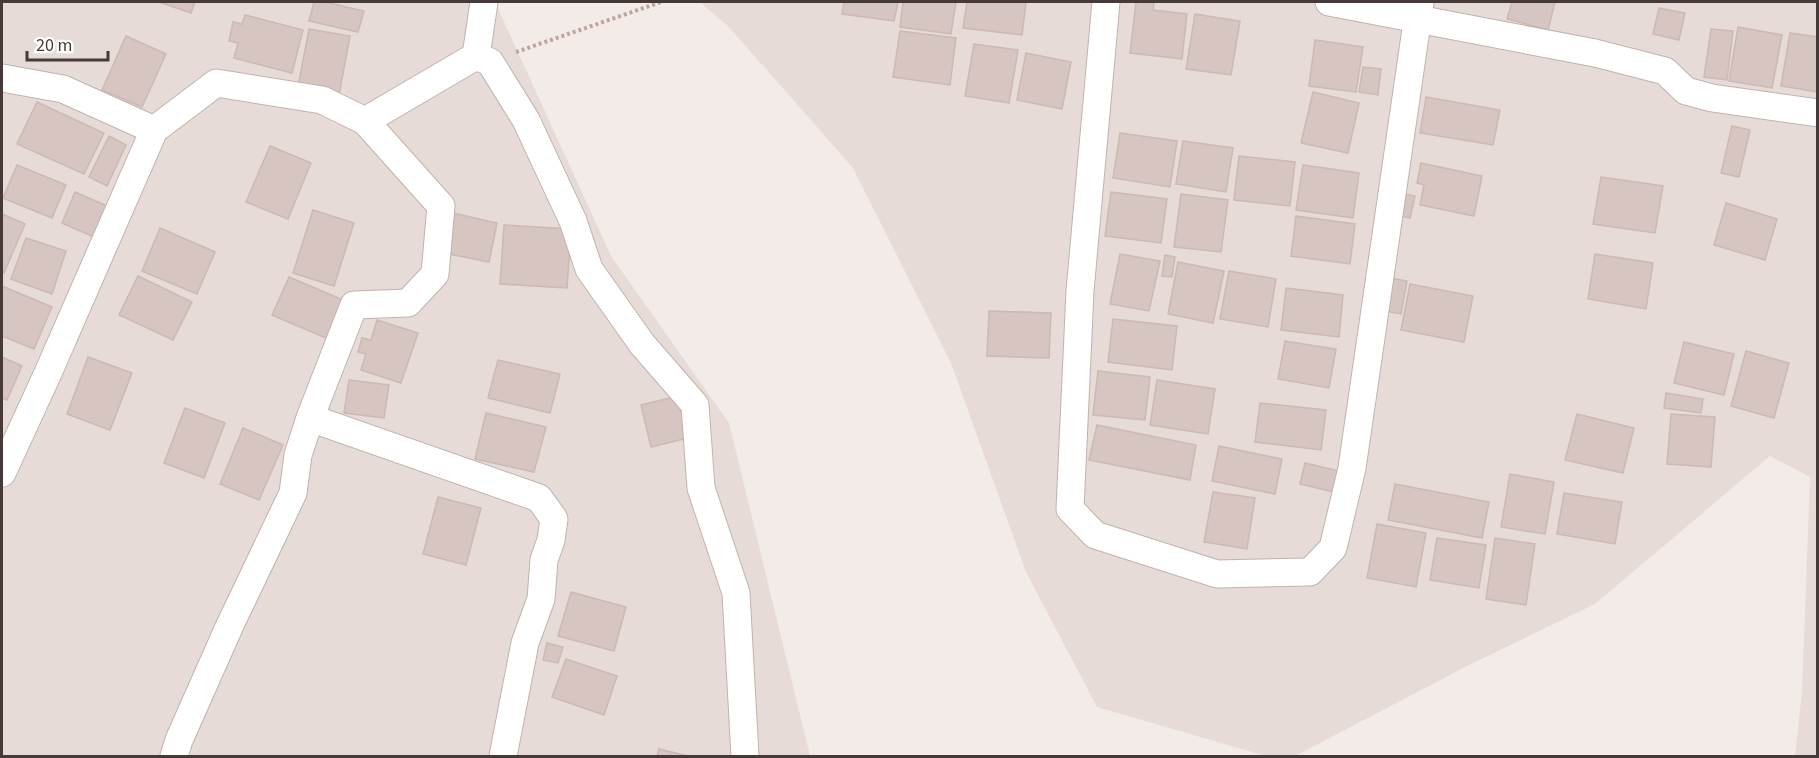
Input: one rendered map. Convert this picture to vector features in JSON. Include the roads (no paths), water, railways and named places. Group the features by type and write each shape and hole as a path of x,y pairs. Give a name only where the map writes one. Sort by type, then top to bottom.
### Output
{"street":[{"path":"484,2 483,59 526,120 573,221 589,269 642,344 695,405 700,488 736,593 745,756"},
{"path":"1106,2 1080,291 1070,509 1095,535 1217,574 1310,572 1333,548 1352,468 1419,10"},
{"path":"1329,2 1419,10 1665,71 1686,91 1712,98 1818,113"},
{"path":"365,121 483,59"},
{"path":"2,78 63,89 154,130"},
{"path":"2,473 154,130 216,83 322,100 365,121 441,206 435,274 408,303 354,305 310,418 298,455 293,493 230,625 174,756"},
{"path":"310,418 539,498 554,519 551,540 544,560 540,599 525,643 503,756"}]}
